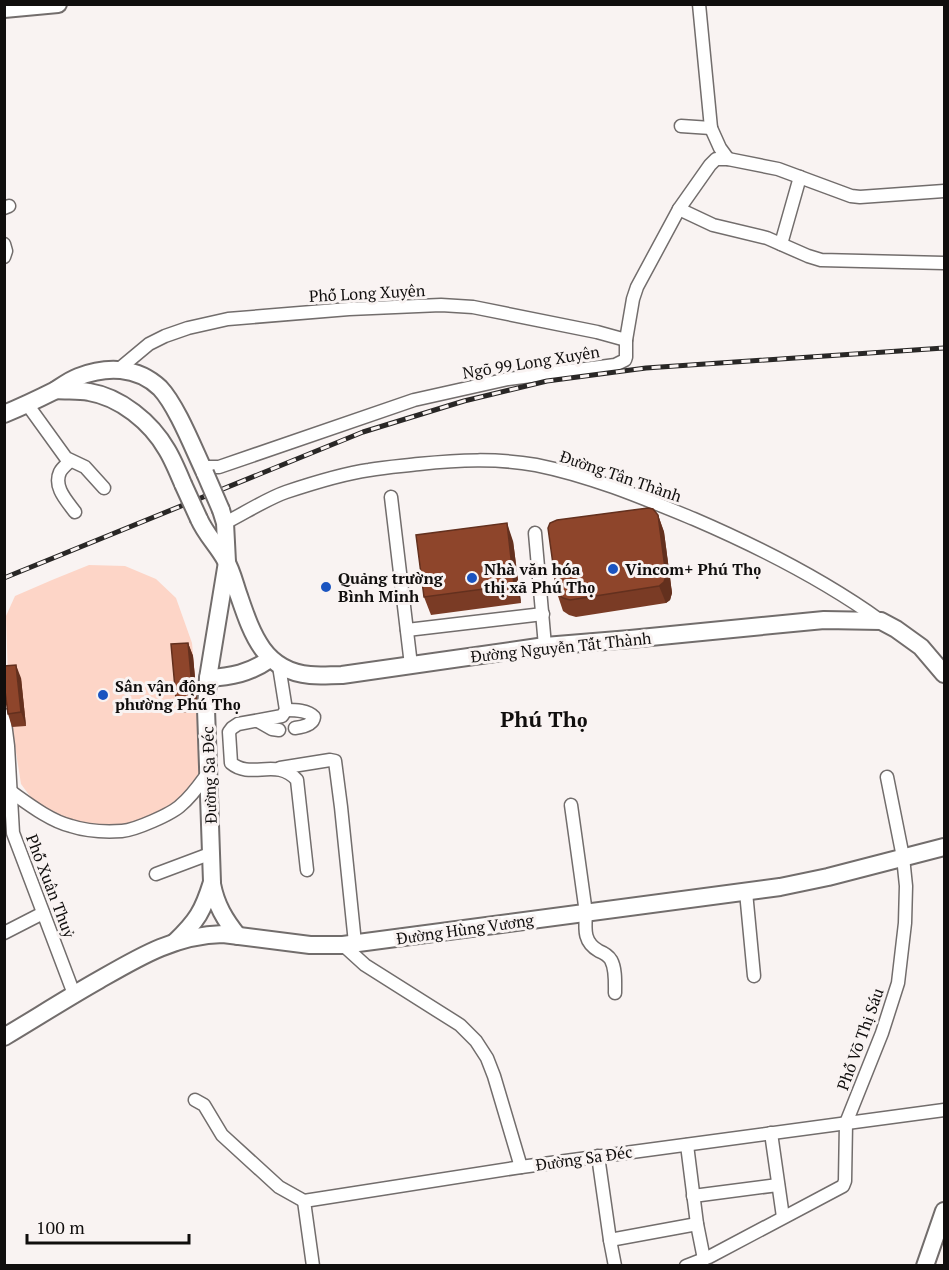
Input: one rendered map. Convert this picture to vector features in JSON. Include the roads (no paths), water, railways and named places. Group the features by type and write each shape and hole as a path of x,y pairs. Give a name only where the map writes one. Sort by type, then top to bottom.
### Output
{"main road":[{"path":"4,9 58,4"},
{"path":"4,414 76,378 109,369 130,372 159,388 177,416 204,470 223,516 227,561 246,616 255,636 274,663 236,676 208,678"},
{"path":"55,390 88,392 120,402 156,434 166,448 204,530 227,561"},
{"name":"Đường Sa Đéc","path":"227,561 208,678 206,709 212,882 222,915 238,936"},
{"name":"Đường Nguyễn Tất Thành","path":"274,663 291,672 309,675 342,675 545,646 824,620 881,621 896,628 921,647 945,674"},
{"name":"Đường Hùng Vương","path":"4,1037 146,953 208,935 238,936 310,945 349,944 780,887 945,847"},
{"name":"Đường Sa Đéc","path":"174,943 198,917 212,882"},
{"path":"925,1266 945,1211"}],"street":[{"path":"699,4 711,128 728,159 778,169 851,196 945,191"},
{"path":"681,126 711,128"},
{"name":"Ngõ 99 Long Xuyên","path":"204,470 219,467 414,400 508,379 620,363 626,357 626,340 637,287 679,209 713,162 722,158 728,159"},
{"path":"781,244 800,177"},
{"path":"679,209 713,225 763,237 821,260 945,263"},
{"path":"4,244 6,251 4,257"},
{"name":"Phố Long Xuyên","path":"119,369 148,344 188,328 228,320 349,309 441,305 473,307 626,340"},
{"path":"27,404 66,458 88,470 104,488"},
{"name":"Đường Tân Thành","path":"223,516 284,493 343,475 370,470 445,461 493,460 535,465 572,474 648,500 731,535 813,577 881,621"},
{"path":"70,461 60,472 58,479 60,491 75,512"},
{"path":"391,497 411,665"},
{"path":"535,534 545,646"},
{"path":"407,630 543,614"},
{"path":"274,663 286,710 282,716 238,724 232,728 230,732 231,763 238,768 250,770 335,761 341,807 349,944"},
{"path":"286,710 313,714 314,720 295,728"},
{"name":"Phố Xuân Thuỷ","path":"4,715 13,833 74,994"},
{"path":"258,721 272,729 279,730"},
{"path":"275,769 287,771 297,780 307,870"},
{"path":"10,791 37,810 70,826 102,831 124,831 160,818 180,807 198,788 208,773"},
{"name":"Phố Võ Thị Sáu","path":"846,1123 882,1033 898,983 906,886 903,857 887,777"},
{"path":"571,805 586,913 587,939 592,947 608,955 612,961 615,993"},
{"path":"156,874 212,853"},
{"path":"746,892 754,976"},
{"path":"4,933 43,913"},
{"name":"Đường Sa Đéc","path":"349,944 365,965 460,1025 476,1041 487,1058 494,1076 521,1167 945,1110"},
{"path":"195,1100 204,1105 222,1134 279,1187 304,1201 521,1167"},
{"path":"686,1266 839,1190 845,1181 846,1123"},
{"path":"771,1133 783,1217"},
{"path":"687,1144 697,1224 704,1259"},
{"path":"598,1156 615,1266"},
{"path":"693,1196 778,1185"},
{"path":"304,1201 312,1266"},
{"path":"611,1246 697,1224"},
{"path":"608,1266 607,1258 611,1246"}],"railway":[{"path":"4,578 363,432 464,401 547,381 646,368 944,348"}],"place":[{"name":"Vincom+ Phú Thọ","path":"613,569"},
{"name":"Nhà văn hóa thị xã Phú Thọ","path":"472,578"},
{"name":"Quảng trường Bình Minh","path":"326,587"},
{"name":"Sân vận động phường Phú Thọ","path":"103,695"}],"district":[{"name":"Phú Thọ","path":"544,719"}]}
